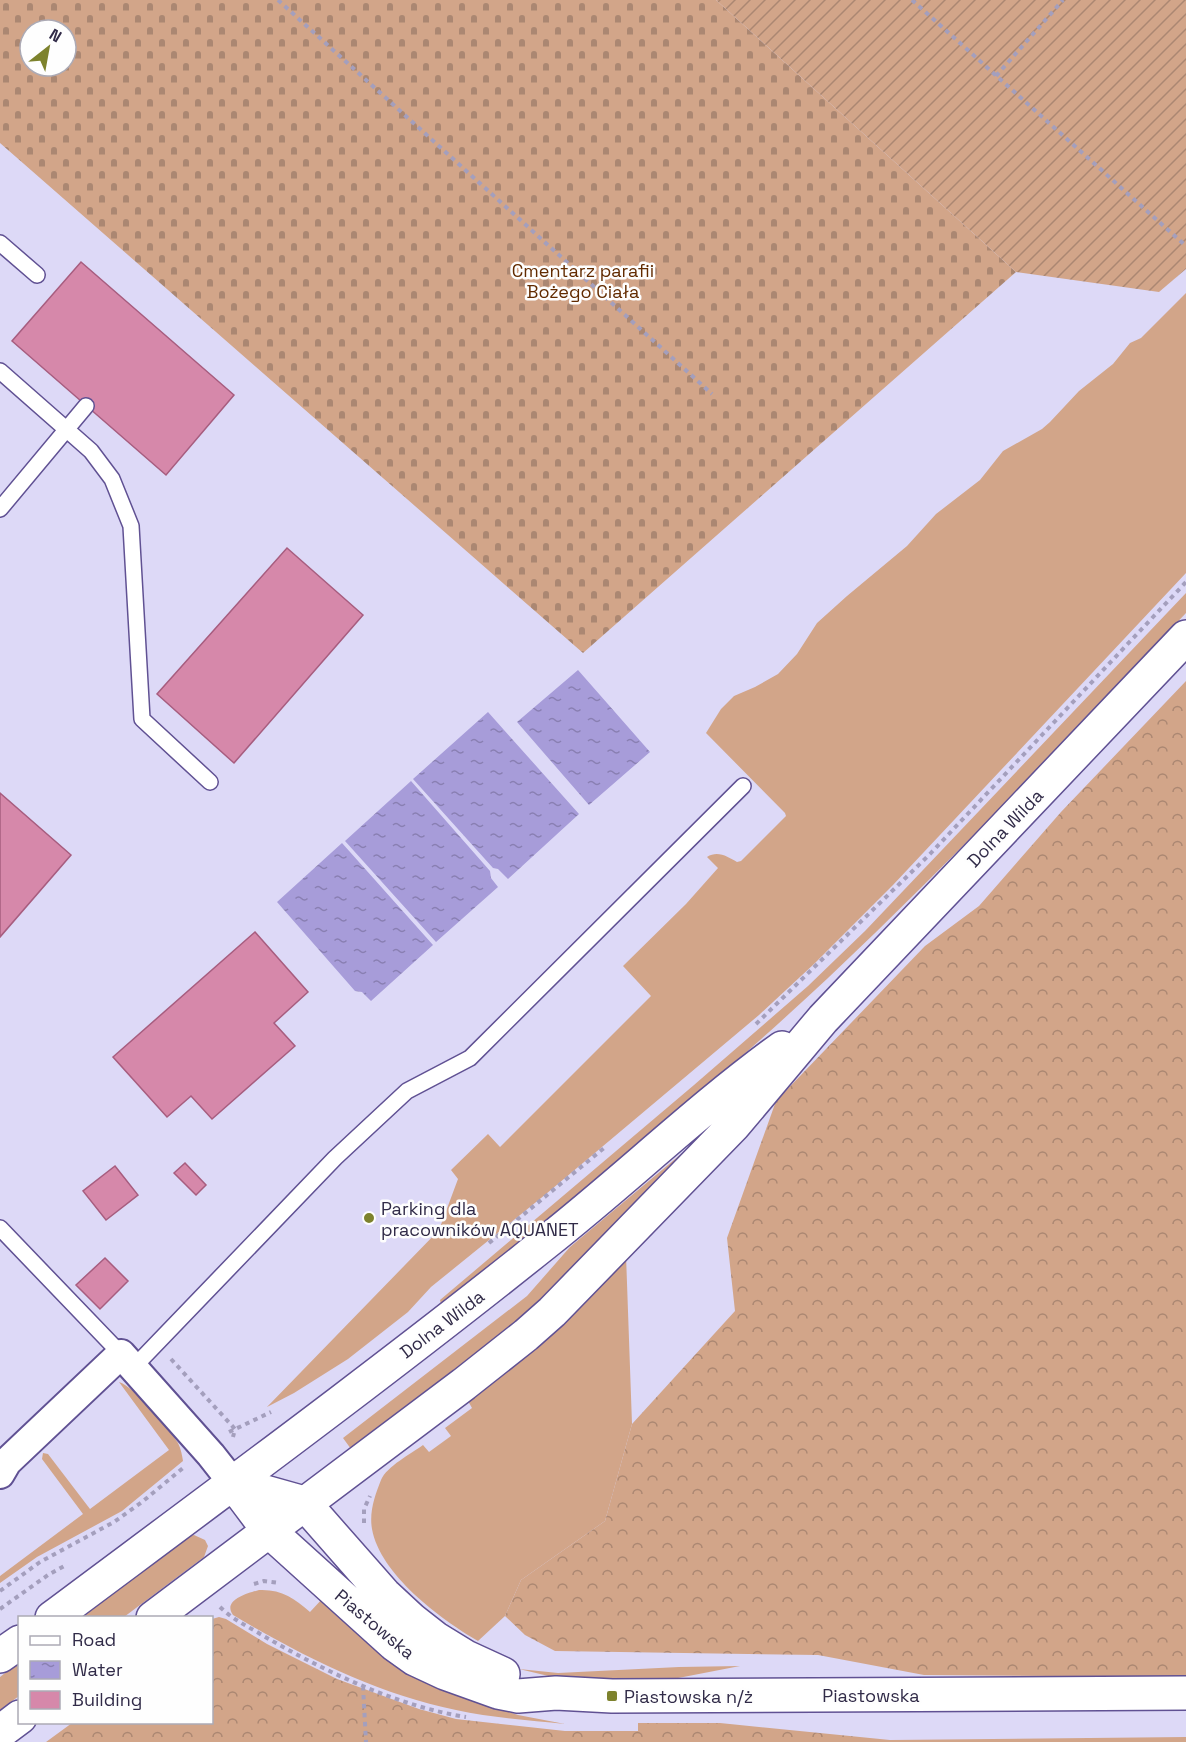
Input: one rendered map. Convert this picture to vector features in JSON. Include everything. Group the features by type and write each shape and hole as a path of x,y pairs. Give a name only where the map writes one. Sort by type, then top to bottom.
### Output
{"main road":[{"name":"Dolna Wilda","path":"154,1616 464,1384 552,1312 734,1125 823,1019 1186,637"},
{"name":"Dolna Wilda","path":"53,1616 233,1483 538,1249 744,1076 823,1019"},
{"path":"233,1483 304,1503"},
{"name":"Piastowska","path":"233,1483 269,1531 394,1644 415,1659 445,1673 498,1692 518,1696 556,1693 624,1696 1186,1693"},
{"name":"Piastowska","path":"304,1503 384,1594 435,1638 490,1669 556,1693"},
{"path":"0,1656 18,1643"},
{"path":"0,1732 18,1718"}],"street":[{"name":"Piastowska","path":"127,1361 233,1483"},
{"path":"0,1474 7,1462 127,1361"}],"lane":[{"path":"0,243 37,275"},
{"path":"0,371 91,451 112,479 131,526 142,719 210,782"},
{"path":"0,510 86,406"},
{"path":"0,1228 127,1361 156,1343 335,1158 407,1091 470,1058 743,786"}],"path":[{"path":"278,0 712,394"},
{"path":"912,0 1186,246"},
{"path":"996,76 1063,0"},
{"path":"751,1029 930,854 1186,582"},
{"path":"484,1247 612,1142"},
{"path":"156,1343 235,1429"},
{"path":"235,1429 278,1408"},
{"path":"211,1455 234,1436 235,1429"},
{"path":"364,1531 364,1509 374,1487"},
{"path":"0,1591 40,1562 114,1522 142,1502"},
{"path":"0,1609 67,1564"},
{"path":"363,1686 366,1742"}],"green space":[{"name":"Cmentarz parafii Bożego Ciała","path":"0,0 716,0 1016,272 583,653 0,143"},
{"path":"716,0 1186,0 1186,269 1159,292 1016,272"},
{"path":"1186,293 1186,573 893,885 759,1015 546,1194 431,1287 408,1312 348,1359 267,1407 439,1230 458,1179 451,1170 488,1134 500,1147 651,996 623,966 686,904 718,868 707,857 719,854 737,862 741,861 786,816 706,733 721,709 734,696 778,674 797,654 817,623 907,546 936,514 980,480 1003,451 1050,422 1079,391 1113,364 1130,343 1141,338"},
{"path":"1186,593 1186,613 965,844 828,978 638,1145 441,1304 440,1300 808,986 865,931"},
{"path":"1186,681 1186,1677 924,1675 818,1655 555,1651 525,1635 505,1616 521,1580 605,1521 632,1424 735,1311 727,1238 776,1101 925,946 979,906 1061,812"},
{"path":"693,1144 576,1270 507,1330 351,1449 343,1438 527,1296 570,1247"},
{"path":"626,1255 632,1424 605,1521 521,1580 505,1616 478,1641 447,1621 414,1594 399,1578 377,1546 371,1516 381,1480 388,1470 423,1445 429,1452 451,1436 445,1428 472,1408 468,1401 519,1361"},
{"path":"119,1382 134,1392 167,1428 178,1443 183,1461 122,1511 37,1557 0,1583 0,1576 83,1514 42,1459 43,1453 48,1454 90,1509 169,1450"},
{"path":"194,1535 205,1540 208,1546 204,1557 125,1616 82,1616 189,1536"},
{"path":"259,1590 287,1595 310,1612 323,1598 473,1700 518,1715 565,1724 456,1710 398,1694 341,1672 233,1615 231,1605 233,1601"},
{"path":"219,1617 226,1619 267,1644 337,1679 419,1709 456,1719 565,1731 638,1731 638,1723 720,1723 890,1740 1186,1737 1186,1742 46,1742 71,1724 213,1724 213,1619"},
{"path":"18,1663 18,1697 0,1710 0,1677"},
{"path":"740,1666 673,1679 634,1681 557,1678 519,1669 558,1673"}],"water":[{"path":"578,670 650,752 589,805 517,722"},
{"path":"488,712 579,814 508,879 498,869 493,868 413,779"},
{"path":"411,781 490,871 491,878 498,887 436,942 345,841"},
{"path":"342,843 433,945 371,1001 362,992 355,991 277,902"}],"building":[{"path":"81,262 234,395 166,475 12,341"},
{"path":"287,548 363,615 234,763 157,694"},
{"path":"0,793 71,855 0,937"},
{"path":"255,932 308,992 274,1023 295,1046 212,1119 191,1096 167,1117 113,1057"},
{"path":"185,1163 206,1185 196,1195 174,1173"},
{"path":"115,1166 138,1195 106,1220 83,1191"},
{"path":"105,1258 128,1281 100,1309 76,1285"}],"place":[{"name":"Parking dla pracowników AQUANET","path":"369,1218"},
{"name":"Piastowska n/ż","path":"612,1696"}]}
